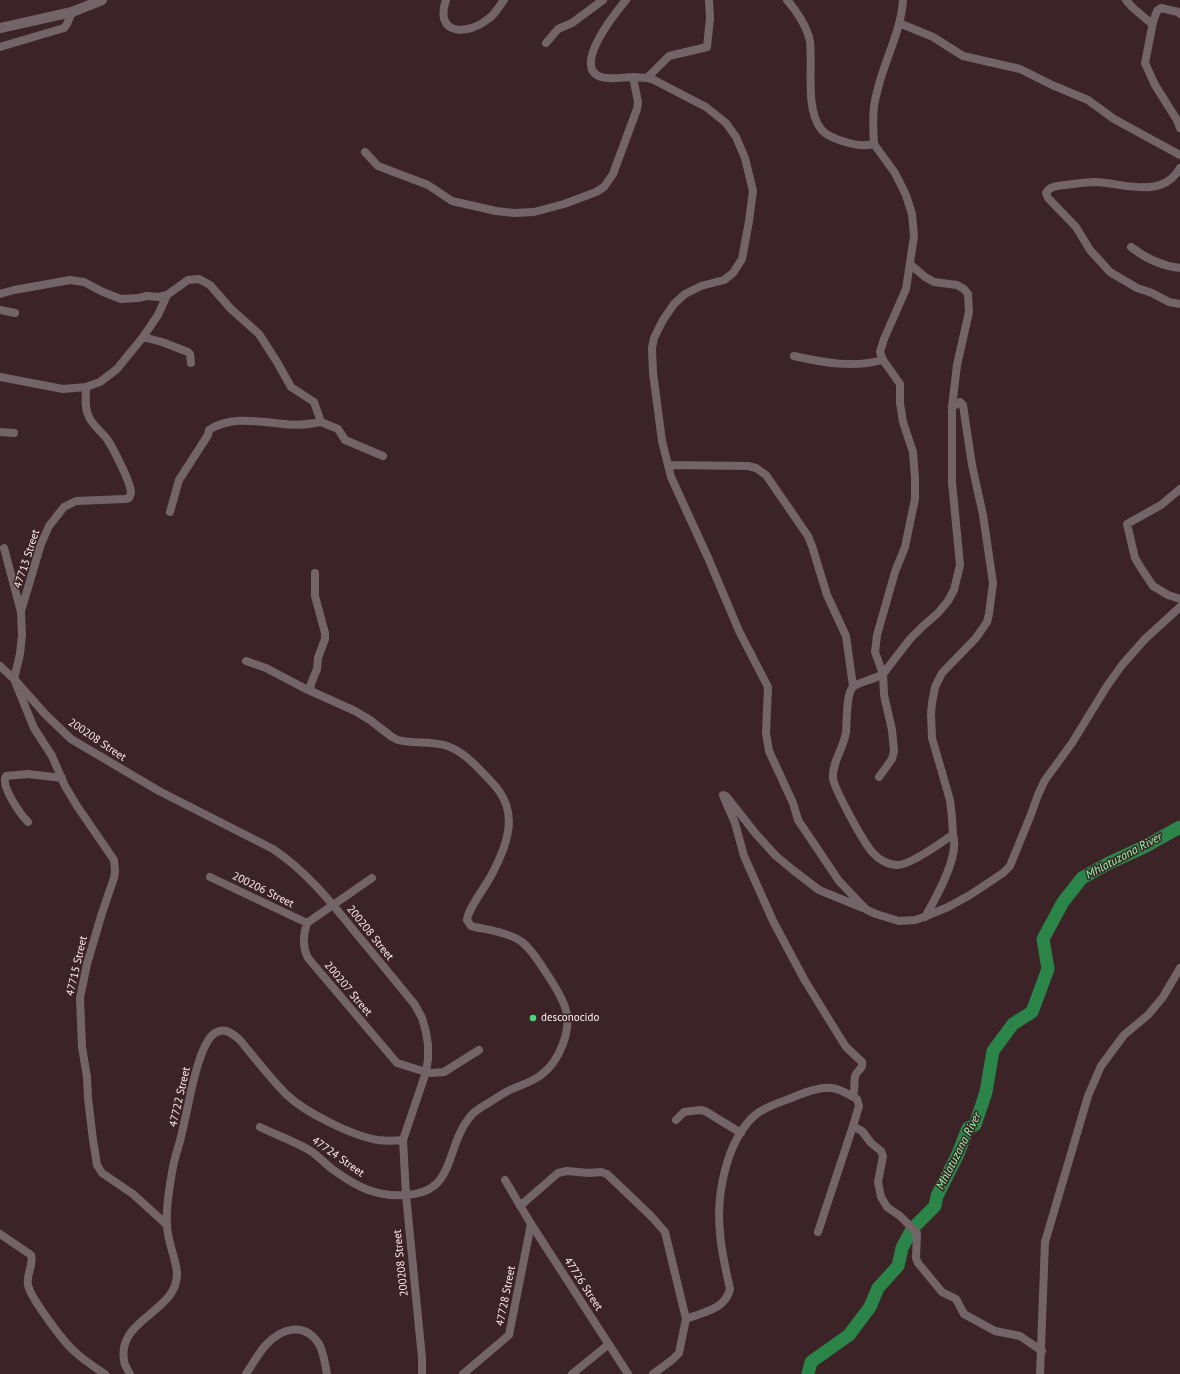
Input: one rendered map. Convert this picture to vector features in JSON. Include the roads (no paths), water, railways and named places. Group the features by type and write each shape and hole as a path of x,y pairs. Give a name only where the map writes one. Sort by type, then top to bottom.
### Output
{"street":[{"path":"446,0 443,17 444,22 452,29 457,31 465,30 489,19 504,0"},
{"path":"546,42 558,29 572,23 603,0"},
{"path":"626,0 593,48 592,65 597,75 603,77 633,77 654,80 706,107 726,123 736,137 746,158 753,191 744,253 738,266 733,273 724,280 701,286 685,294 674,304 662,320 654,338 652,348 653,373 662,441 668,466 671,477 706,553 739,631 768,687 766,734 769,751 793,803 798,820 839,881 868,910"},
{"path":"647,78 670,56 707,47 710,18 709,0"},
{"path":"786,0 795,10 810,42 810,74 813,110 821,129 828,135 851,144 862,146 874,144"},
{"path":"879,777 892,759 894,752 892,730 884,695 883,674 875,652 877,635 895,572 907,541 914,499 915,478 913,452 903,422 900,403 900,384 883,360 880,352 881,346 906,289 914,236 912,214 906,195 895,173 874,144 873,110 876,93 899,23 903,0"},
{"path":"1126,0 1152,24"},
{"path":"0,28 72,12 97,1"},
{"path":"1180,14 1178,12 1161,8 1157,11 1152,24 1145,63 1150,76 1177,120 1180,128"},
{"path":"0,47 64,28 69,22 72,12"},
{"path":"899,23 933,37 963,56 1020,69 1052,86 1088,100 1114,119 1180,155"},
{"path":"365,152 378,166 428,185 452,201 496,211 514,213 534,212 564,204 596,192 604,187 613,174 637,109 638,102 633,77"},
{"path":"1180,168 1174,177 1158,186 1143,188 1095,182 1052,187 1046,193 1048,198 1076,227 1090,250 1110,272 1137,288 1152,293 1169,302 1180,304"},
{"path":"1132,247 1155,261 1170,267 1180,268"},
{"path":"910,264 925,277 934,282 956,285 964,289 968,294 969,312 957,365 952,407 952,482 960,565 954,590 948,601 938,613 910,639 883,674 853,686 850,690 845,740 835,761 833,778 840,797 867,845 872,853 879,859 899,866 934,848 953,834"},
{"path":"0,294 70,280 84,282 121,299 147,296 159,297 167,295 188,280 199,279 210,285 231,309 259,334 291,387 314,402 321,422"},
{"path":"0,377 64,389 86,387 109,377 124,362 143,337 158,315 167,295"},
{"path":"0,310 15,313"},
{"path":"143,337 162,342 188,352 190,354 191,363"},
{"path":"794,356 824,363 838,364 860,364 883,360"},
{"name":"47713 Street","path":"21,612 41,544 49,526 64,507 69,503 76,501 129,498 131,492 107,439 89,418 85,406 86,387"},
{"path":"924,917 936,898 944,880 955,842 950,800 932,738 931,714 935,687 942,673 976,638 987,622 993,583 983,515 972,465 963,405 960,402 952,407"},
{"path":"170,512 180,480 208,435 209,430 216,425 236,421 260,421 286,425 321,422 338,429 345,440 383,456"},
{"path":"0,432 14,434"},
{"path":"668,466 748,466 756,468 766,475 808,536 826,595 846,636 853,686"},
{"path":"1180,489 1161,505 1127,524 1135,558 1153,586 1168,595 1180,599"},
{"path":"4,548 21,612 22,635 20,654 14,679"},
{"path":"246,661 266,668 310,691 317,669 318,658 325,639 325,633 315,596 315,573"},
{"path":"818,1232 854,1126 859,1106 854,1092 856,1074 863,1065 862,1062 846,1047 827,1017 804,979 773,921 741,848 734,823 723,795 726,796 756,834 776,856 813,886 876,914 899,921 915,920 924,917 970,895 1003,873 1010,866 1045,780 1072,743 1107,686 1122,665 1145,639 1180,607"},
{"name":"200208 Street","path":"0,666 14,679 45,714 71,739 159,791 273,849 290,861 305,874 332,904 415,1005 422,1018 428,1045 426,1072 403,1140 406,1195 422,1358 422,1374"},
{"name":"47715 Street","path":"14,679 34,728 52,756 77,806 114,860 115,865 114,878 87,964 80,998 82,1047 87,1077 93,1140 98,1165 102,1174 133,1194 167,1225"},
{"name":"47724 Street","path":"260,1127 309,1150 335,1171 371,1192 390,1196 423,1192 437,1184 444,1174 462,1128 469,1117 474,1112 506,1092 541,1076 556,1059 562,1048 566,1031 566,1008 554,984 529,948 513,936 471,926 467,920 469,912 493,872 503,850 508,831 508,808 500,792 476,765 453,748 443,744 398,740 355,711 310,691"},
{"path":"34,728 45,714"},
{"path":"28,822 11,803 2,788 1,784 3,778 6,776 28,774 62,778"},
{"name":"200206 Street","path":"210,877 307,923"},
{"path":"307,923 332,904 372,878"},
{"name":"200207 Street","path":"307,923 303,940 305,952 308,958 394,1060 402,1065 426,1072 444,1072 479,1050"},
{"path":"1040,1374 1045,1242 1088,1096 1101,1066 1124,1035 1148,1015 1163,997 1180,968"},
{"name":"47722 Street","path":"130,1374 124,1362 123,1351 127,1339 134,1328 167,1300 175,1286 177,1271 167,1225 173,1166 196,1072 205,1047 215,1033 222,1030 227,1030 239,1039 287,1095 306,1110 366,1137 378,1140 403,1140"},
{"path":"686,1319 720,1306 729,1294 730,1289 720,1233 720,1200 730,1155 741,1133 755,1115 772,1105 795,1096 831,1087 854,1092"},
{"path":"676,1120 684,1112 700,1110 705,1111 741,1133"},
{"path":"854,1126 859,1128 881,1151 883,1158 878,1182 880,1197 887,1207 900,1216 917,1233 916,1258 918,1263 942,1292 956,1299 964,1314 995,1331 1020,1336 1042,1350"},
{"path":"520,1206 558,1173 568,1171 604,1172 663,1228 668,1237 673,1268 686,1319 680,1349 676,1356 653,1374"},
{"name":"47726 Street","path":"504,1180 628,1374"},
{"name":"47728 Street","path":"463,1374 510,1336 531,1224"},
{"path":"0,1234 31,1255 32,1260 27,1280 30,1292 65,1341 72,1350 105,1374"},
{"path":"246,1374 266,1346 273,1339 289,1330 297,1329 305,1331 319,1344 324,1356 328,1374"},
{"path":"572,1374 609,1344"}],"waterway":[{"name":"Mhlatuzana River","path":"808,1374 811,1362 849,1335 870,1307 878,1288 898,1266 902,1248 912,1229 935,1206 937,1196 958,1154 968,1128 975,1125 986,1092 993,1051 1013,1024 1032,1012 1048,969 1043,939 1063,902 1082,878 1180,827"}],"place":[{"name":"desconocido","path":"533,1018"}]}
